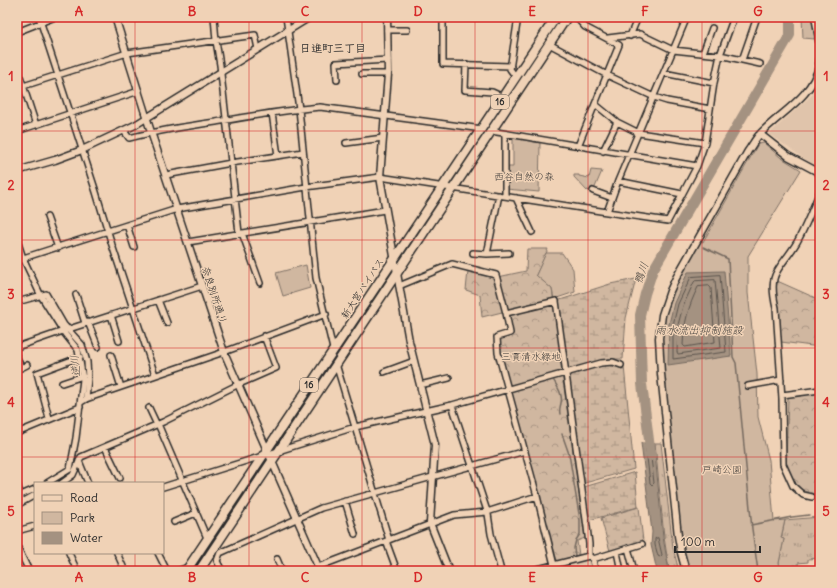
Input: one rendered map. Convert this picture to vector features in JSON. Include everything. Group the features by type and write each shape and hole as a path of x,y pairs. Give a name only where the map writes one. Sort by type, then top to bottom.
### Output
{"highway":[{"name":"新大宮バイパス","path":"187,569 556,17"},
{"name":"新大宮バイパス","path":"199,571 568,17"}],"street":[{"path":"39,17 132,308 155,375"},
{"path":"17,32 55,17"},
{"name":"奈良別所通り","path":"115,17 151,132 224,352 266,452 272,462 319,569"},
{"path":"214,17 240,233 260,283"},
{"path":"286,17 299,109 316,278 334,349"},
{"path":"17,171 55,160 82,150 124,131 221,73 310,17"},
{"path":"387,17 388,74 380,177 398,286 414,361 435,445 430,523 449,571"},
{"path":"443,17 443,64 511,66"},
{"path":"516,77 510,69 518,17"},
{"path":"576,17 585,27 619,45 578,146"},
{"path":"630,36 638,17"},
{"path":"607,212 618,181 687,17"},
{"path":"17,260 177,209 306,187 380,177 668,221 697,166 705,143 714,83 720,55 734,17"},
{"path":"742,60 757,17"},
{"path":"686,571 680,554 662,393 659,338 664,307 676,278 748,152 760,134 803,94 814,80 819,68 820,46 815,17"},
{"path":"703,53 712,28"},
{"path":"388,30 406,30"},
{"path":"607,38 640,34 672,50 720,55 760,64"},
{"path":"17,88 127,52 255,35 258,49"},
{"path":"549,44 607,75 654,97 710,109"},
{"path":"338,80 336,63 388,60"},
{"path":"466,64 466,90 492,92 503,97"},
{"path":"17,67 36,125"},
{"path":"664,73 714,83"},
{"path":"362,74 388,74"},
{"path":"17,131 139,91"},
{"path":"595,104 617,122 639,132 705,143"},
{"path":"124,131 128,138 151,132 320,107 482,129"},
{"path":"272,113 278,156"},
{"path":"603,151 617,122"},
{"path":"491,131 697,166"},
{"path":"505,196 506,134"},
{"path":"760,134 788,156 820,173"},
{"path":"346,143 383,138"},
{"path":"166,175 303,152"},
{"path":"618,181 682,194"},
{"path":"593,191 612,198"},
{"path":"812,497 803,495 793,486 783,464 782,395 773,281 778,268 796,242 820,191"},
{"path":"487,254 499,195"},
{"path":"516,198 532,232"},
{"path":"188,242 385,210"},
{"path":"47,217 58,248"},
{"path":"127,225 134,247"},
{"path":"17,240 43,295 78,350 83,376 83,402"},
{"path":"473,253 509,253"},
{"path":"398,286 452,264 496,274 510,333 497,337 498,352 554,565"},
{"path":"17,347 202,286"},
{"path":"17,302 43,295"},
{"path":"76,295 98,347"},
{"path":"158,300 167,324"},
{"path":"506,313 556,301 591,558 595,571"},
{"path":"17,432 83,402 121,387 224,352 326,314"},
{"path":"111,315 119,341"},
{"path":"63,482 73,475 76,463 76,438 88,378 87,362 82,345 66,330"},
{"path":"49,482 70,469 81,457 158,424 237,385 276,368 264,336"},
{"path":"111,355 121,387"},
{"path":"17,357 20,368 27,366"},
{"path":"49,418 37,373 80,357"},
{"path":"384,372 414,361"},
{"path":"164,486 266,452 279,450 355,427 452,405 601,363 613,362 621,365"},
{"path":"336,364 376,493 387,540 397,571"},
{"path":"62,383 83,376"},
{"path":"420,385 449,378"},
{"path":"748,386 781,380"},
{"path":"782,395 820,390"},
{"path":"452,405 487,512 501,571"},
{"path":"150,408 207,538"},
{"path":"105,447 120,478"},
{"path":"222,571 217,561 220,553 321,508 525,451"},
{"path":"76,463 87,482"},
{"path":"17,483 21,498"},
{"path":"17,505 21,498 34,490"},
{"path":"21,498 34,495"},
{"path":"319,569 430,523 454,515 487,512 537,496"},
{"path":"345,501 355,534"},
{"path":"174,522 196,512"},
{"path":"17,531 34,526"},
{"path":"530,571 617,552 642,544"},
{"path":"17,546 29,571"},
{"path":"628,548 634,571"},
{"path":"617,552 621,571"},
{"path":"69,554 77,571"},
{"path":"117,554 125,571"},
{"path":"158,554 167,571"},
{"path":"277,559 282,571"},
{"path":"178,571 187,569"}],"shaded area":[{"path":"820,76 820,167 806,160 769,134 813,94"},
{"path":"586,560 589,562 591,571 544,571"}],"green space":[{"path":"802,17 812,17 815,39 803,38"},
{"name":"西谷自然の森","path":"513,138 540,143 539,192 506,189 506,167 513,167"},
{"name":"戸崎公園","path":"764,143 780,157 801,170 748,256 748,293 757,374 758,417 769,460 774,521 785,520 781,538 784,539 779,563 780,571 689,571 680,535 661,344 664,320 674,287 701,241 703,242 758,144"},
{"path":"591,170 602,171 593,192 587,191 574,177 574,175 579,175 589,178"},
{"name":"三貫清水緑地","path":"527,249 548,249 536,275 552,289 585,538 577,541 579,555 557,561 499,350 498,338 511,334 506,311 482,317 480,295 466,290 468,271 498,277 526,271"},
{"path":"546,253 562,253 573,269 575,292 554,299 552,289 536,275"},
{"path":"306,265 310,288 283,296 276,273"},
{"path":"636,279 626,318 623,359 610,359 569,369 566,367 557,301 610,284"},
{"path":"775,280 820,300 820,347 781,342 779,307 775,294"},
{"path":"601,364 608,364 612,367 624,366 634,469 585,483 582,481 568,373"},
{"path":"820,390 820,495 805,494 796,485 786,464 788,396"},
{"path":"655,443 661,443 673,548 679,571 669,571 664,537"},
{"path":"635,472 638,507 589,520 584,487"},
{"path":"639,507 643,541 610,551 601,518"},
{"path":"820,517 820,558 808,559 808,562 798,563 799,571 780,571 779,563 784,539 781,539 785,520"}],"water":[{"name":"雨水流出抑制施設","path":"724,271 731,356 668,365 669,324 674,303 688,272"},
{"path":"641,443 654,443 663,537 669,571 657,571 651,545 652,532"}],"waterway":[{"name":"鴨川","path":"651,456 642,384 640,315 645,294 653,270 790,35 790,17"},
{"name":"逆川","path":"17,232 20,240"},
{"path":"703,247 728,259 733,357 736,363 752,529 758,571"},
{"name":"逆川","path":"23,251 29,264"},
{"name":"逆川","path":"81,352 84,372"},
{"path":"554,381 561,397 560,414"},
{"path":"562,434 569,454 580,520 580,534 576,540 574,548 575,556"},
{"name":"逆川","path":"72,469 76,457 78,441"},
{"name":"逆川","path":"57,482 68,475 70,472"},
{"path":"751,525 809,515"}],"district":[{"name":"日進町三丁目","path":"333,48"}]}
